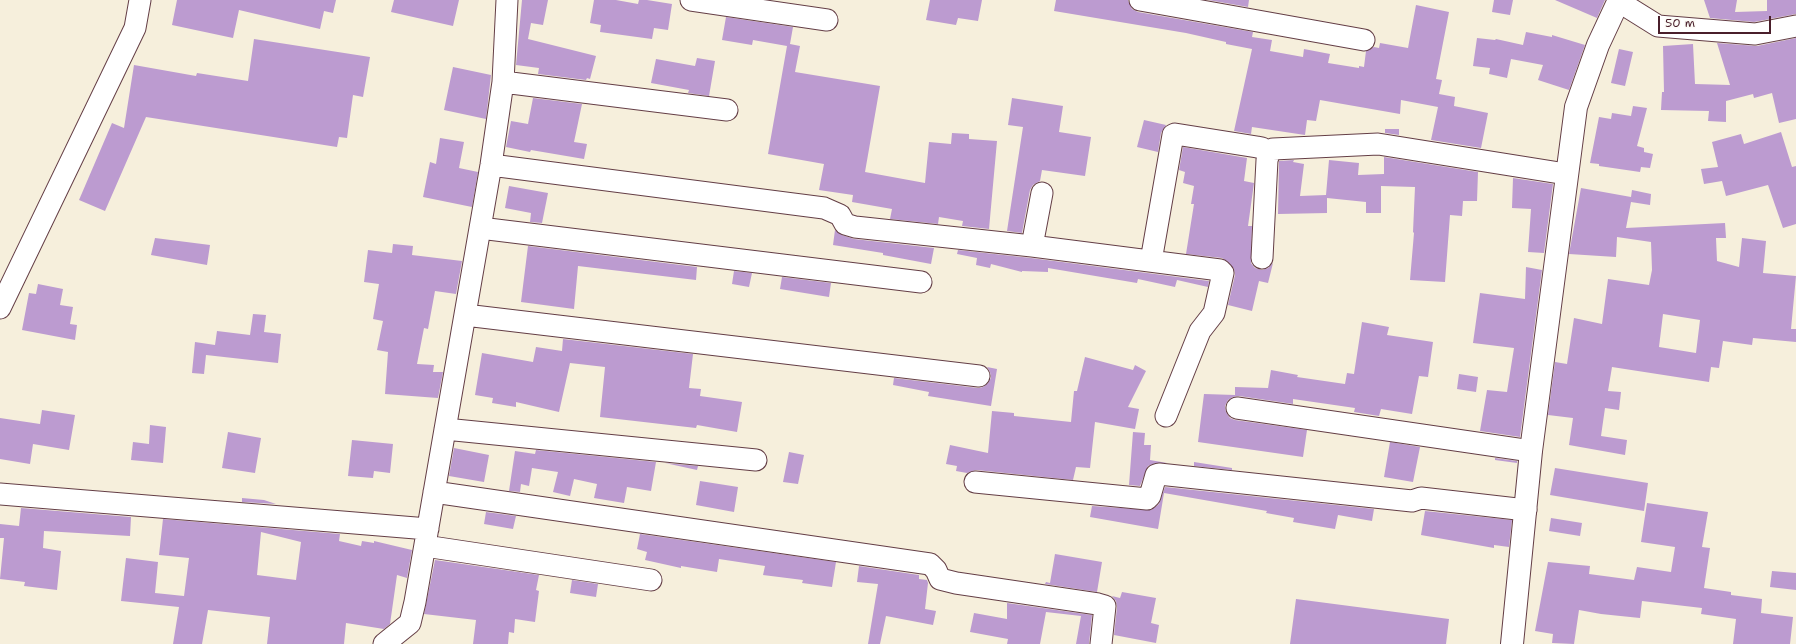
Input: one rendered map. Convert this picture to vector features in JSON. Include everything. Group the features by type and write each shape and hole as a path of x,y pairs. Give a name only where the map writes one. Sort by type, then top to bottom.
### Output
{"main road":[{"path":"1512,644 1531,451 1566,174 1576,107 1598,46 1619,1"}],"street":[{"path":"0,308 135,28 140,0"},
{"path":"384,644 410,623 427,537 491,165 503,82 507,0"},
{"path":"692,0 828,20"},
{"path":"1140,0 1364,40"},
{"path":"1619,1 1658,26 1755,34 1796,26"},
{"path":"503,82 727,110"},
{"path":"1151,261 1173,135 1175,134 1257,147 1262,148 1269,154"},
{"path":"1262,258 1269,154 1273,149 1378,144 1566,174"},
{"path":"491,165 824,208 840,215 845,224 855,227 1032,246 1220,270 1223,273 1214,313 1200,331 1166,416"},
{"path":"1032,246 1042,193"},
{"path":"480,228 921,282"},
{"path":"465,315 979,376"},
{"path":"1237,408 1531,451"},
{"path":"445,429 756,460"},
{"path":"974,482 1147,499 1150,496 1156,475 1159,474 1412,501 1421,498 1526,510"},
{"path":"434,492 930,564 936,570 940,579 1105,606 1101,644"},
{"path":"0,494 427,537 651,580"}],"building":[{"path":"177,0 336,0 333,13 324,11 320,29 239,10 233,38 172,25"},
{"path":"394,0 459,0 453,26 391,12"},
{"path":"522,0 548,0 543,25 531,23 528,39 596,56 590,79 587,78 586,80 538,74 539,68 516,65"},
{"path":"594,0 616,0 638,4 639,0 647,0 672,4 668,30 654,28 652,39 600,32 601,25 590,23"},
{"path":"930,0 982,0 978,21 958,18 956,25 926,20"},
{"path":"1056,0 1128,0 1132,9 1138,12 1253,32 1252,37 1272,40 1270,51 1303,57 1304,49 1330,54 1328,63 1359,68 1359,66 1364,67 1366,51 1374,47 1379,48 1380,43 1408,48 1416,5 1449,12 1436,79 1442,80 1439,94 1455,97 1454,106 1488,113 1481,148 1431,140 1438,107 1401,100 1400,114 1320,100 1316,121 1307,120 1305,135 1252,127 1251,134 1234,131 1252,49 1226,44 1226,42 1186,33 1054,11"},
{"path":"1208,0 1249,0 1248,7"},
{"path":"1494,0 1513,0 1510,15 1492,12"},
{"path":"1555,0 1605,0 1597,18"},
{"path":"1704,0 1737,0 1735,12 1767,11 1767,0 1796,0 1796,14 1754,22 1710,18"},
{"path":"726,17 793,27 790,44 800,46 795,72 880,86 865,172 925,183 929,142 951,144 952,133 969,134 969,139 997,141 989,229 962,226 963,221 939,217 938,224 890,219 892,209 852,202 853,195 819,190 824,164 768,154 787,46 753,40 752,45 722,40"},
{"path":"1526,32 1552,37 1552,35 1585,45 1569,90 1538,80 1543,65 1511,59 1507,78 1489,74 1490,68 1473,66 1477,38 1496,39 1523,45"},
{"path":"1796,38 1796,119 1779,123 1772,93 1754,98 1753,94 1726,101 1726,122 1708,121 1709,111 1661,110 1662,92 1664,92 1663,46 1693,44 1695,84 1730,85 1717,43 1757,46"},
{"path":"254,39 370,57 363,97 353,95 347,138 339,137 337,147 146,117 105,211 79,200 112,123 124,128 134,65 196,76 197,73 248,81"},
{"path":"1619,49 1633,52 1625,86 1611,83"},
{"path":"697,58 715,61 709,96 688,93 689,90 651,83 656,59 695,66"},
{"path":"453,67 491,75 486,119 444,110"},
{"path":"533,98 582,104 574,142 587,144 584,159 531,150 530,152 506,147 511,121 528,124"},
{"path":"1012,98 1063,106 1059,132 1091,137 1085,176 1042,170 1040,181 1033,185 1030,190 1022,233 1007,231 1023,127 1008,125"},
{"path":"1633,106 1647,108 1637,146 1644,148 1644,152 1653,154 1650,168 1641,167 1640,172 1599,166 1599,164 1590,163 1599,117 1611,119 1612,113 1631,116"},
{"path":"1144,120 1166,125 1161,133 1158,152 1137,147"},
{"path":"1385,129 1399,129 1399,135 1385,133"},
{"path":"1781,132 1792,167 1796,166 1796,224 1783,228 1768,185 1726,196 1722,181 1704,184 1701,169 1718,167 1712,142 1741,134 1744,144"},
{"path":"440,138 464,142 459,168 478,172 472,207 423,197 430,162 436,164"},
{"path":"1183,147 1247,158 1244,181 1254,183 1248,226 1252,226 1251,263 1255,268 1262,270 1268,268 1273,263 1268,283 1259,281 1252,311 1228,305 1235,275 1234,269 1228,262 1222,258 1186,254 1194,204 1191,204 1194,186 1183,183 1185,172 1179,170"},
{"path":"1384,157 1478,172 1477,201 1463,201 1462,216 1450,215 1445,282 1410,280 1414,233 1415,187 1381,186 1381,213 1366,213 1366,202 1327,198 1327,213 1278,214 1279,161 1294,160 1293,162 1304,164 1300,196 1326,195 1329,160 1359,163 1358,175 1384,174"},
{"path":"1513,178 1553,184 1544,253 1528,252 1531,209 1512,208"},
{"path":"509,186 548,193 542,223 530,222 531,213 505,208"},
{"path":"1581,188 1631,197 1632,190 1651,194 1650,205 1631,202 1626,228 1725,223 1726,238 1716,238 1717,261 1739,267 1742,238 1766,241 1763,273 1796,276 1791,329 1796,329 1796,342 1753,338 1752,345 1723,341 1719,368 1711,367 1709,382 1612,367 1608,391 1621,392 1619,410 1605,408 1601,436 1627,440 1625,455 1569,445 1573,418 1548,415 1555,362 1567,364 1574,318 1602,324 1608,279 1649,285 1652,270 1651,242 1617,237 1616,257 1569,254","holes":["1663,314 1700,320 1696,353 1659,347"]},
{"path":"835,230 842,235 854,239 934,248 931,264 883,255 883,253 833,245"},
{"path":"155,238 210,245 207,265 151,255"},
{"path":"393,244 413,246 412,255 462,261 456,294 435,291 428,329 424,328 417,364 434,365 433,372 443,372 438,398 385,394 388,352 377,350 383,321 373,319 379,284 364,282 368,250 392,253"},
{"path":"528,246 697,267 696,280 578,266 574,309 521,302"},
{"path":"958,250 1209,281 1208,287 1177,280 1175,287 1138,279 1137,283 1048,268 1048,272 1022,272 991,264 990,268 976,265 977,258 957,254"},
{"path":"1526,267 1542,270 1520,437 1480,431 1487,390 1507,392 1514,348 1473,343 1480,293 1525,299"},
{"path":"734,271 752,273 749,287 732,284"},
{"path":"782,277 831,283 829,297 780,289"},
{"path":"38,284 63,289 60,305 73,307 70,324 77,325 75,340 22,330 29,293 36,294"},
{"path":"253,314 266,315 264,332 281,334 278,363 206,355 204,374 192,373 195,342 215,345 217,331 250,335"},
{"path":"1362,322 1389,327 1387,335 1433,342 1428,377 1419,376 1412,414 1381,409 1379,416 1354,412 1355,408 1293,399 1293,404 1239,396 1228,400 1225,406 1226,412 1230,418 1235,420 1307,430 1303,457 1198,442 1204,394 1235,395 1235,387 1268,388 1271,370 1298,375 1297,377 1345,384 1347,373 1354,374"},
{"path":"563,339 693,354 689,388 701,389 700,396 742,402 737,432 697,425 696,428 600,417 605,367 570,363 559,412 516,402 516,407 492,403 493,398 475,395 482,353 533,362 536,347 562,351"},
{"path":"1085,357 1133,370 1135,365 1146,371 1128,407 1139,409 1135,429 1095,422 1090,468 1076,467 1073,480 976,470 967,473 956,471 957,466 946,464 950,445 988,453 992,411 1014,413 1014,416 1071,422 1074,391 1077,391"},
{"path":"987,367 997,369 991,406 928,396 929,392 893,385 894,378 978,388 983,387 991,378"},
{"path":"1459,374 1478,377 1476,392 1457,389"},
{"path":"42,410 75,415 69,450 33,444 30,464 0,459 0,418 40,424"},
{"path":"150,425 166,427 163,463 131,460 133,442 149,444"},
{"path":"228,432 261,438 255,473 222,468"},
{"path":"1133,432 1145,433 1144,445 1151,445 1150,460 1167,463 1156,463 1148,466 1140,486 1129,485"},
{"path":"352,440 393,444 390,473 374,471 373,478 348,476"},
{"path":"1390,442 1420,447 1413,482 1384,477"},
{"path":"454,448 489,455 484,482 449,476"},
{"path":"536,450 656,462 651,491 627,487 624,503 594,498 597,484 574,479 570,496 553,492 558,472 532,468 529,486 521,484 520,492 509,491 515,451 535,454"},
{"path":"789,452 804,455 798,484 783,482"},
{"path":"1495,458 1517,461 1517,463 1495,460"},
{"path":"1194,462 1232,468 1232,470 1194,466"},
{"path":"665,463 698,466 697,470"},
{"path":"1555,468 1648,483 1644,511 1550,495"},
{"path":"700,481 738,487 734,512 696,505"},
{"path":"1165,487 1374,509 1372,521 1338,515 1335,529 1293,522 1294,518 1266,513 1267,511 1164,493 1158,529 1090,517 1092,506 1151,510 1159,504"},
{"path":"242,498 264,500 276,504 242,502"},
{"path":"1647,503 1708,512 1702,547 1710,548 1704,588 1731,592 1731,595 1762,599 1761,613 1793,617 1790,644 1733,644 1736,619 1701,614 1702,608 1642,601 1640,618 1579,610 1574,644 1552,643 1553,634 1535,631 1548,562 1590,566 1589,574 1634,580 1637,567 1671,572 1675,547 1641,542"},
{"path":"21,508 131,517 130,536 44,531 43,548 61,551 57,590 24,586 25,582 0,579 4,538 0,538 0,524 19,526"},
{"path":"1425,511 1512,520 1509,547 1494,545 1494,548 1421,535"},
{"path":"486,512 516,516 513,529 484,524"},
{"path":"1551,518 1582,523 1580,536 1549,531"},
{"path":"163,519 340,534 339,541 361,546 362,541 374,543 374,541 412,550 407,578 397,575 390,624 384,629 346,623 344,644 267,644 270,617 208,610 202,644 173,644 179,607 121,601 126,558 158,562 155,593 184,596 189,558 159,555","holes":["261,532 301,542 296,580 257,575"]},
{"path":"640,534 836,562 832,587 802,583 803,580 763,575 765,566 719,559 717,572 681,566 681,568 645,560 647,552 637,549"},
{"path":"1055,554 1102,562 1097,592 1045,584 1046,582 1050,583"},
{"path":"435,560 539,575 536,590 539,591 535,622 515,619 514,633 509,632 508,644 473,644 476,620 424,614"},
{"path":"859,566 919,575 919,579 927,580 928,583 925,609 936,611 933,625 886,616 880,644 868,644 878,584 857,582"},
{"path":"1772,571 1796,573 1796,590 1770,587"},
{"path":"572,580 598,584 596,597 570,593"},
{"path":"1122,592 1156,598 1151,623 1159,625 1156,643 1114,635 1117,607 1116,601 1112,596 1120,598"},
{"path":"1296,599 1449,619 1446,644 1290,644"},
{"path":"1007,603 1092,615 1089,644 1076,644 1081,616 1046,612 1040,644 1007,644 1008,639 970,632 974,613 1007,619"}]}
